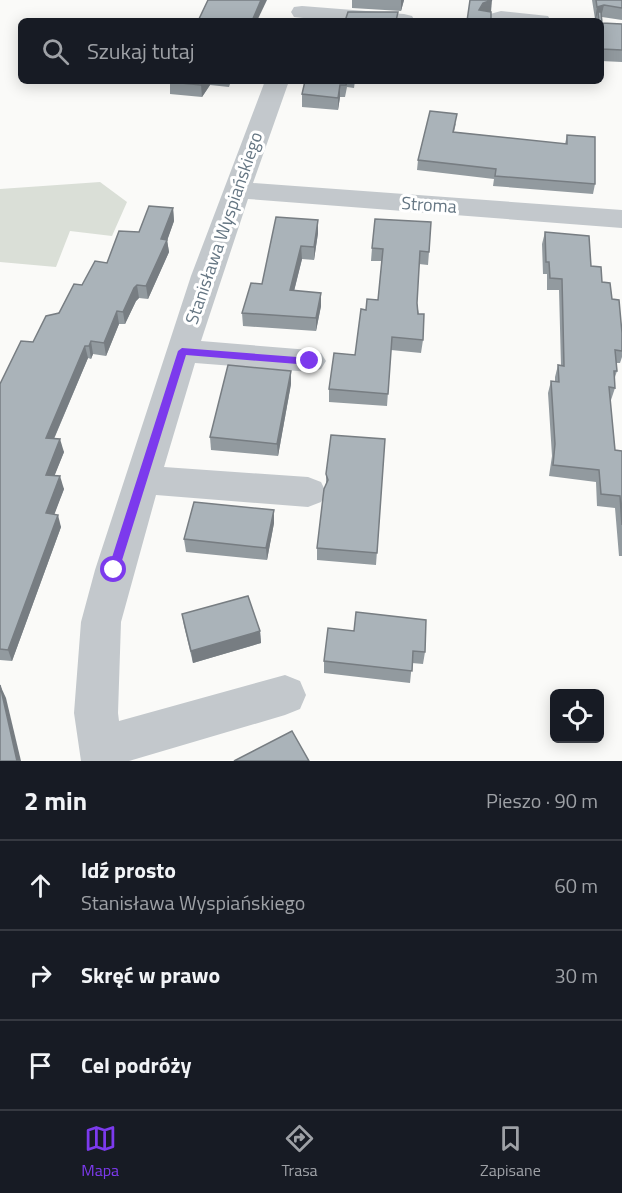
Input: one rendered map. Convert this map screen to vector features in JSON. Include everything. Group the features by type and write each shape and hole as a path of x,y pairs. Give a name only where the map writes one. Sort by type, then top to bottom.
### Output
{"street":[{"path":"303,11 374,18"},
{"name":"Stanisława Wyspiańskiego","path":"101,755 96,713 101,622 114,570 182,351 276,84"},
{"name":"Stroma","path":"237,190 622,219"},
{"path":"182,351 310,361"},
{"path":"142,480 308,492"},
{"path":"101,755 285,695"}],"shaded area":[{"path":"100,182 127,202 112,236 70,231 56,267 0,262 0,189"}],"building":[{"path":"208,0 261,0 253,18 199,18"},
{"path":"470,0 492,0 483,3 479,10 491,12 491,18 467,18"},
{"path":"596,0 622,0 622,8 604,5 597,7"},
{"path":"348,12 398,12 397,18 346,18"},
{"path":"604,23 622,24 622,50 604,49"},
{"path":"304,84 346,84 340,85 338,98 302,94"},
{"path":"430,111 457,114 453,132 567,144 567,135 595,137 595,184 495,176 496,169 418,160"},
{"path":"149,206 173,208 161,239 167,240 146,286 137,285 123,312 117,311 104,343 91,341 89,346 85,346 46,438 60,439 46,475 60,476 46,513 58,515 8,650 0,649 0,384 21,341 33,342 46,316 59,313 74,284 82,285 95,261 107,263 119,231 139,232"},
{"path":"276,217 318,220 314,247 301,246 290,290 321,293 316,318 242,313 251,283 262,284"},
{"path":"375,219 431,222 429,252 420,251 417,303 418,314 424,314 423,340 392,337 388,394 329,389 334,353 355,355 361,309 366,310 367,299 378,300 383,249 372,248"},
{"path":"545,232 589,236 591,266 601,267 602,282 610,283 612,299 619,300 622,351 615,350 617,371 614,371 615,388 609,387 615,450 622,451 622,525 620,496 601,494 599,470 553,465 555,444 551,381 559,382 558,365 564,366 562,279 550,278 549,262 546,262"},
{"path":"228,365 291,371 277,444 210,437"},
{"path":"331,435 385,439 377,553 317,548 324,489 328,480 326,474"},
{"path":"194,502 274,510 266,548 184,539"},
{"path":"248,596 260,631 191,651 182,614"},
{"path":"356,612 426,620 425,652 413,651 412,671 324,661 328,628 354,631"},
{"path":"0,685 17,761 0,761"},
{"path":"292,731 309,761 234,761"}],"route":[{"path":"114,570 182,351 310,361"}]}
